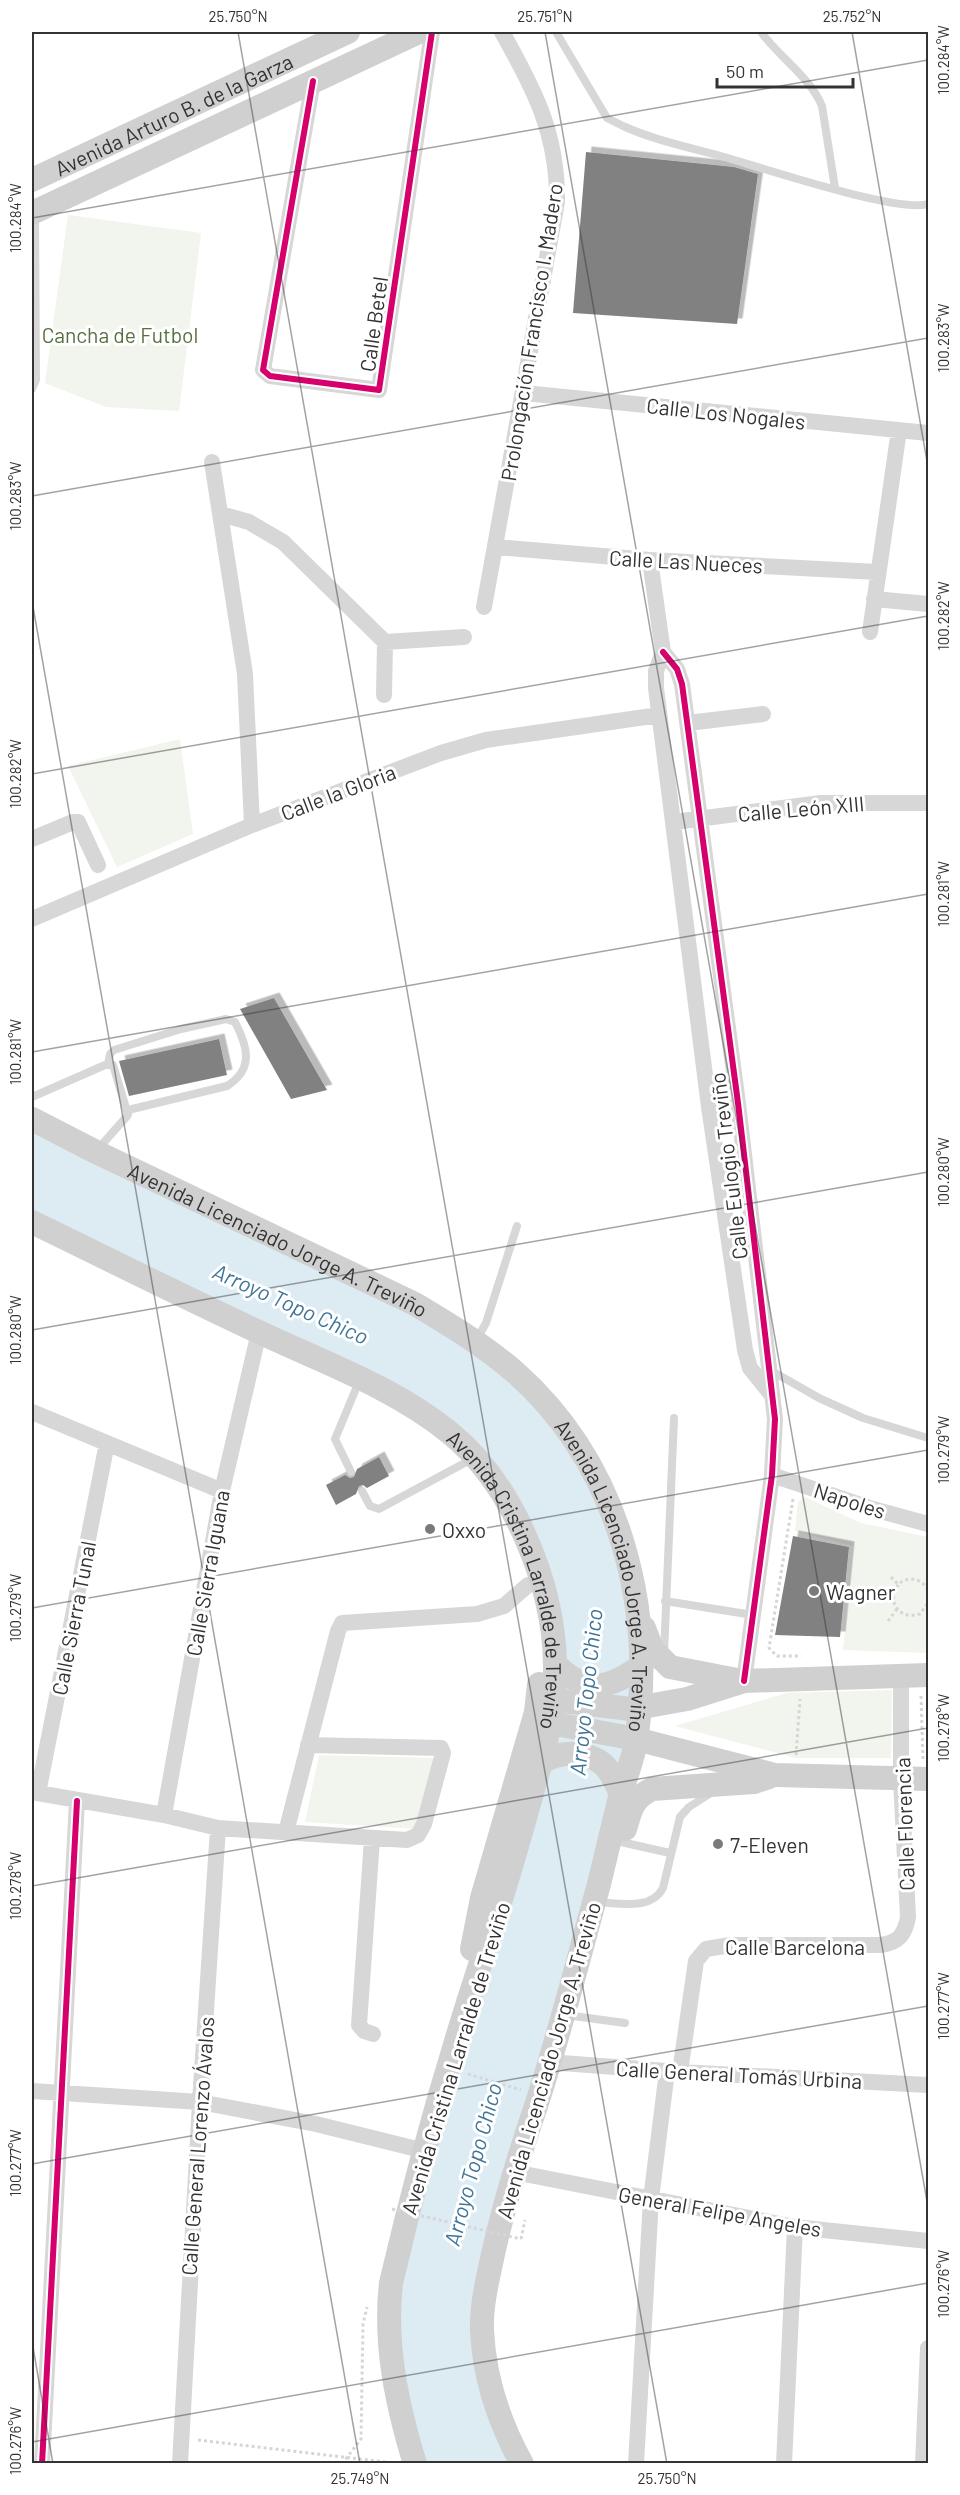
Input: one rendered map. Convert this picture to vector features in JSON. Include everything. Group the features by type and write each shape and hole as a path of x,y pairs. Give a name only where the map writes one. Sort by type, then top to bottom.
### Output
{"main road":[{"name":"Avenida Arturo B. de la Garza","path":"32,180 348,32"},
{"name":"Avenida Arturo B. de la Garza","path":"33,212 419,32"},
{"path":"65,165 78,193"},
{"name":"Avenida Licenciado Jorge A. Treviño","path":"32,1119 96,1152 415,1304 475,1342 516,1373 552,1410 592,1469 609,1504 624,1545 638,1609 652,1648 653,1664 632,1708 604,1864 549,2062 514,2172 486,2286 482,2327 486,2364 494,2402 508,2438 522,2463"},
{"name":"Avenida Cristina Larralde de Treviño","path":"32,1222 259,1332 360,1378 416,1409 441,1426 475,1457 494,1484 523,1530 540,1572 560,1670 557,1712 546,1760 465,2012 425,2151 399,2248 388,2308 389,2340 401,2419 415,2463"},
{"path":"465,2012 466,1976 482,1898 536,1712 540,1684 540,1652 528,1585 494,1484"},
{"path":"560,1670 577,1682 595,1686 622,1679 653,1664 744,1681 901,1675 925,1685"},
{"path":"557,1712 632,1708 687,1699 744,1681"},
{"path":"557,1712 628,1737 775,1775 901,1779 926,1773"},
{"path":"546,1760 574,1754 597,1760 618,1786"},
{"path":"604,1864 621,1842 632,1806 639,1796 652,1789 754,1782 775,1775"}],"street":[{"name":"Calle Betel","path":"313,81 263,370 270,376 379,390 432,32"},
{"name":"Prolongación Francisco I. Madero","path":"484,607 557,202 558,174 548,125 536,94 502,32"},
{"name":"Calle Los Nogales","path":"524,393 928,433"},
{"path":"870,632 899,430"},
{"path":"212,462 245,674 252,825"},
{"path":"221,514 249,522 283,542 385,642 384,695"},
{"name":"Calle Las Nueces","path":"495,547 650,560 877,572"},
{"name":"Calle Eulogio Treviño","path":"650,560 663,652 655,679 709,1107 745,1350 750,1368 770,1393"},
{"path":"874,599 928,604"},
{"path":"385,642 464,637"},
{"name":"Calle Eulogio Treviño","path":"663,652 680,676 688,723 738,1103 770,1393 775,1419 772,1475 744,1681"},
{"path":"688,723 763,714"},
{"name":"Calle la Gloria","path":"32,919 252,825 471,743 659,715"},
{"name":"Calle León XIII","path":"674,822 821,802 928,802"},
{"path":"32,839 78,822 98,865"},
{"path":"709,1107 738,1103"},
{"name":"Calle Sierra Iguana","path":"164,1815 222,1491 259,1332"},
{"path":"32,1412 222,1491"},
{"name":"Calle Sierra Tunal","path":"35,1793 107,1443"},
{"name":"Napoles","path":"772,1475 873,1509 928,1524"},
{"path":"286,1832 342,1623 477,1614 504,1606 528,1585"},
{"name":"Calle Florencia","path":"901,1675 901,1779 908,1917 902,1936"},
{"path":"35,1793 164,1815 219,1828 372,1839 407,1840 418,1835 424,1824 443,1753 441,1748 434,1746 308,1745"},
{"path":"42,2463 77,1801"},
{"name":"Calle General Lorenzo Ávalos","path":"180,2463 200,2102 219,1828"},
{"path":"366,2030 372,1839"},
{"name":"Calle Barcelona","path":"636,2463 651,2199 696,1961 706,1949 731,1945 880,1945 890,1944 902,1936"},
{"name":"Calle General Tomás Urbina","path":"549,2062 674,2072 928,2085"},
{"path":"32,2091 200,2102 316,2124 425,2151"},
{"name":"General Felipe Angeles","path":"514,2172 795,2227 928,2241"},
{"path":"784,2463 795,2227"},
{"path":"923,2463 928,2348"}],"lane":[{"path":"556,32 607,118 614,122 646,135 885,201 918,207 928,204"},
{"path":"761,32 818,95 822,106 836,188"},
{"path":"32,389 36,380 33,212"},
{"path":"108,1064 110,1054 114,1050 181,1029 226,1019 235,1022 238,1028 244,1043 245,1066 239,1078 227,1086 128,1110"},
{"path":"32,1097 108,1064 115,1067 128,1110 127,1118 96,1152"},
{"path":"475,1342 486,1323 517,1226"},
{"path":"750,1368 769,1369 819,1398 863,1418 928,1438"},
{"path":"351,1472 335,1439 360,1378"},
{"path":"653,1664 665,1601 674,1418"},
{"path":"362,1491 370,1506 379,1509 475,1457"},
{"path":"665,1601 753,1615"},
{"path":"594,1902 645,1903 658,1896 680,1817 699,1799 730,1783"},
{"path":"621,1842 670,1853"},
{"path":"562,2015 625,2024"}],"path":[{"path":"794,1494 769,1648 777,1656 812,1657"},
{"path":"891,1577 898,1584"},
{"path":"928,1590 927,1583 915,1579 903,1580 898,1584 893,1599 897,1609 908,1616 920,1614 928,1603"},
{"path":"888,1621 897,1609"},
{"path":"925,1610 928,1614"},
{"path":"925,1685 922,1715 926,1773"},
{"path":"796,1758 800,1696"},
{"path":"922,1715 928,1718"},
{"path":"468,2073 527,2092"},
{"path":"392,2209 521,2240"},
{"path":"342,2463 357,2445 362,2430 360,2392 363,2324 368,2305 388,2308"},
{"path":"181,2438 402,2463"}],"green space":[{"name":"Cancha de Futbol","path":"68,215 201,233 179,411 106,407 45,383"},
{"path":"180,739 193,834 117,867 68,766"},
{"path":"805,1497 861,1523 928,1537 928,1653 843,1650 853,1546 795,1531 798,1501"},
{"path":"892,1690 891,1758 796,1758 675,1726 787,1693"},
{"path":"319,1755 436,1758 418,1829 305,1822"}],"water":[{"name":"Arroyo Topo Chico","path":"32,1119 415,1304 552,1410 618,1525 640,1708 482,2327 522,2463 415,2463 388,2308 554,1700 540,1572 449,1432 32,1222"}],"building":[{"path":"586,152 734,167 758,174 737,324 573,313"},
{"path":"274,998 327,1090 291,1099 240,1009"},
{"path":"219,1039 227,1075 129,1096 119,1061"},
{"path":"379,1457 389,1476 367,1488 363,1485 359,1486 356,1494 336,1505 326,1485 345,1475 350,1478 354,1477 357,1469"},
{"name":"Wagner","path":"793,1536 849,1547 840,1637 775,1635"}],"cycle path":[{"path":"313,81 263,370 270,376 379,390 432,32"},
{"path":"663,652 677,669 682,684 738,1103 775,1419 772,1475 744,1681"},
{"path":"42,2464 77,1801"}],"place":[{"name":"Oxxo","path":"430,1529"},
{"name":"Wagner","path":"814,1591"},
{"name":"7-Eleven","path":"718,1844"}]}
